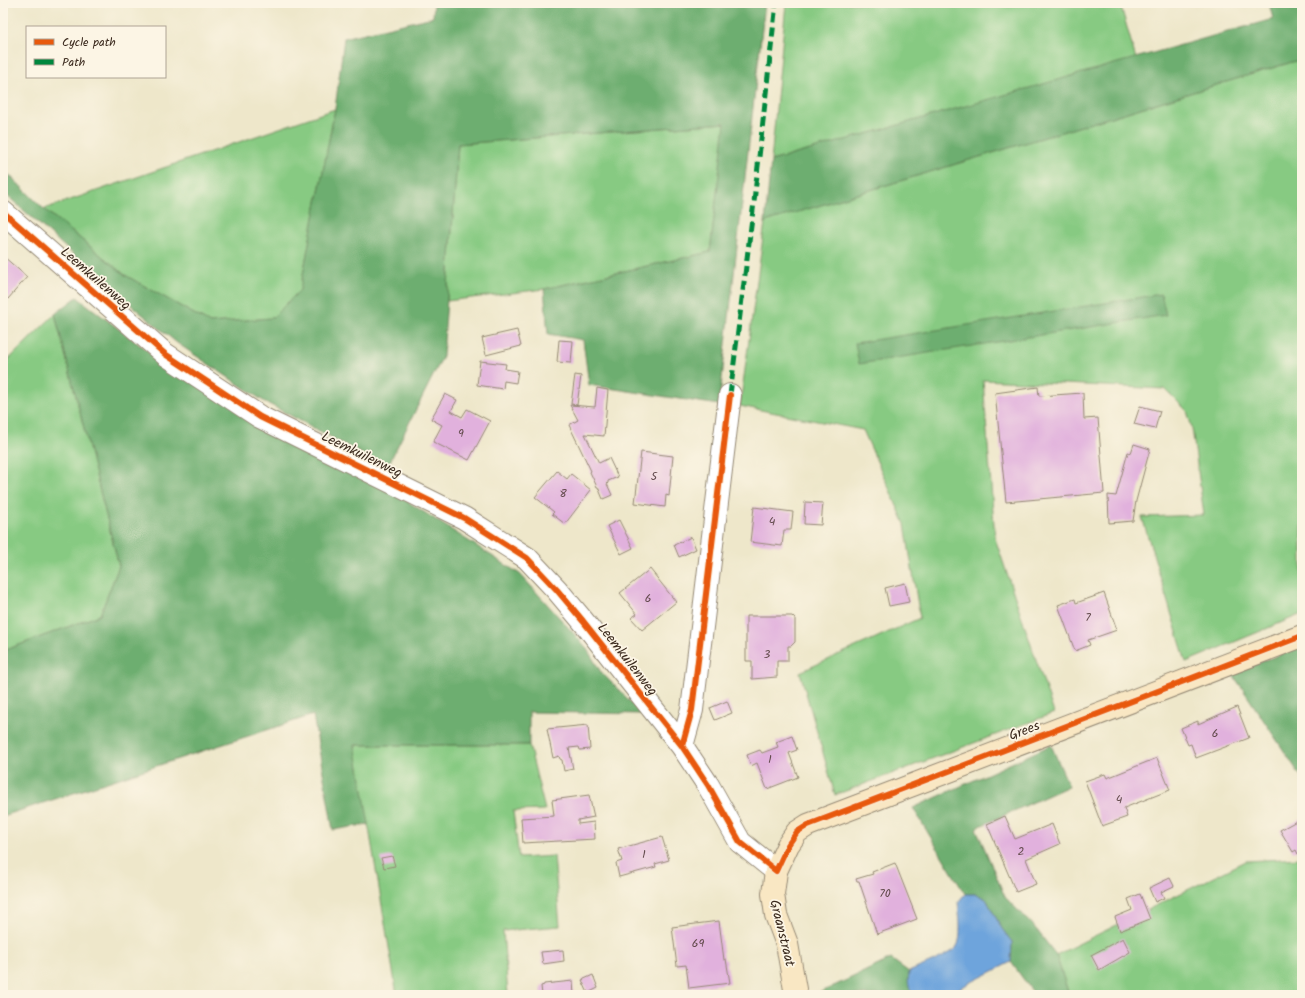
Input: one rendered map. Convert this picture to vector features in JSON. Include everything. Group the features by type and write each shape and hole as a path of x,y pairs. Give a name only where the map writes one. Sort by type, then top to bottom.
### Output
{"street":[{"name":"Leemkuilenweg","path":"3,212 165,354 260,417 464,518 527,558 583,621 682,746 708,785 740,842 776,871"},
{"path":"682,746 692,710 730,395"},
{"name":"Grees","path":"776,871 788,845 797,832 808,826 1302,636"},
{"name":"Graanstraat","path":"776,871 773,894 776,915 787,944 796,995"}],"green space":[{"path":"434,3 765,3 719,405 589,385 583,340 548,334 544,289 710,252 725,123 458,144 443,356 387,467 265,402 177,343 119,295 3,192 3,169 44,209 125,275 210,323 272,318 300,290 335,109 344,38 433,17"},
{"path":"786,3 1120,3 1136,59 771,161"},
{"path":"1269,3 1302,3 1302,59 765,222 771,161 1273,19"},
{"path":"1302,59 1302,614 1186,662 1142,517 1204,515 1192,428 1187,411 1165,389 983,380 995,538 1054,713 835,795 800,672 920,618 905,524 863,430 740,406 765,222"},
{"path":"335,109 300,290 272,318 210,323 125,275 44,209"},
{"path":"726,123 710,252 544,289 447,301 458,144"},
{"path":"1161,294 1166,315 859,364 855,343"},
{"path":"77,297 179,375 399,496 520,574 585,646 601,672 643,714 529,712 529,745 355,745 369,824 333,830 313,715 3,816 3,651 100,615 119,566 55,314"},
{"path":"55,314 119,566 100,615 3,651 3,365"},
{"path":"1302,646 1302,778 1232,673"},
{"path":"355,745 529,745 545,810 513,811 519,858 554,856 560,926 503,931 508,995 397,995"},
{"path":"1051,745 1069,786 976,828 1005,897 1037,930 1056,955 1069,995 1035,995 1011,962 1012,942 1002,929 986,899 976,894 965,894 913,808"},
{"path":"1302,857 1302,995 1069,995 1056,955 1246,861"},
{"path":"891,959 909,972 909,987 915,995 820,995 819,993"}],"water":[{"path":"965,894 976,894 986,899 1002,929 1012,942 1011,962 946,995 915,995 909,987 909,972 947,954 956,948 958,944 960,926 958,902"}],"building":[{"path":"3,256 27,277 8,299 3,294"},
{"path":"517,330 521,346 486,355 482,338"},
{"path":"559,340 573,341 571,363 557,362"},
{"path":"480,361 506,364 505,369 518,371 516,383 504,381 503,389 477,385"},
{"path":"575,375 581,376 577,405 571,404"},
{"path":"1038,387 1039,396 1083,393 1084,419 1098,418 1104,493 1006,502 995,393"},
{"path":"597,388 608,390 604,436 585,434 599,463 609,458 618,477 608,481 607,484 612,495 603,499 569,425 578,420 570,405 595,407"},
{"path":"445,394 457,400 451,411 462,417 467,409 490,421 469,460 433,442 442,425 431,419"},
{"path":"1140,406 1160,411 1155,429 1134,424"},
{"path":"1134,444 1150,449 1136,501 1133,521 1109,523 1108,495 1116,496 1128,452 1131,453"},
{"path":"641,452 673,456 669,496 666,495 665,507 635,503"},
{"path":"557,471 567,479 571,474 591,490 565,524 552,514 554,512 535,497"},
{"path":"805,502 823,503 821,525 804,524"},
{"path":"754,507 793,512 791,530 784,530 782,546 750,542"},
{"path":"619,520 633,548 621,554 607,526"},
{"path":"691,537 696,549 679,557 674,545"},
{"path":"650,569 676,602 642,630 631,618 637,614 620,593"},
{"path":"905,583 909,602 889,606 885,588"},
{"path":"1104,593 1117,630 1088,640 1090,645 1075,651 1058,605 1075,599 1076,603"},
{"path":"746,616 792,616 795,619 795,642 791,646 788,646 788,661 777,661 777,677 752,679 752,661 746,661"},
{"path":"727,701 732,713 715,720 710,708"},
{"path":"1237,707 1249,738 1196,758 1191,744 1188,745 1181,728 1198,721 1198,724"},
{"path":"588,725 590,749 580,750 579,747 569,748 573,769 564,771 562,760 559,756 553,758 547,729"},
{"path":"792,736 797,750 789,753 798,777 767,789 757,763 751,766 747,755 760,750 762,753 778,747 776,742"},
{"path":"1157,758 1170,790 1124,808 1127,817 1102,826 1085,781 1105,774 1107,778"},
{"path":"589,795 594,817 578,820 578,824 594,822 595,839 523,843 521,818 554,816 552,800"},
{"path":"1005,816 1015,839 1052,824 1060,844 1026,859 1036,884 1016,892 987,824"},
{"path":"1302,818 1302,852 1298,854 1296,850 1293,852 1280,830"},
{"path":"662,837 669,860 655,864 656,867 619,877 616,863 622,861 618,849"},
{"path":"392,856 395,866 384,868 381,858"},
{"path":"895,863 917,919 877,934 859,881 856,879 873,874 872,872"},
{"path":"1170,878 1174,886 1161,892 1164,898 1155,902 1149,888"},
{"path":"1140,894 1150,919 1120,931 1115,917 1132,910 1128,899"},
{"path":"719,921 724,960 726,959 730,983 689,988 686,965 677,966 672,927"},
{"path":"1123,938 1130,952 1099,970 1091,955"},
{"path":"563,950 564,961 543,964 541,952"},
{"path":"593,975 598,988 588,993 582,980"},
{"path":"573,981 574,995 542,995 541,986 544,984"}],"marked path":[{"path":"730,395 754,202 776,3"}],"cycle path":[{"path":"3,212 165,354 260,417 464,518 527,558 583,621 682,746 708,785 740,842 776,871 788,845 797,832 808,825 1302,636"},
{"path":"682,746 692,710 730,395"}]}
